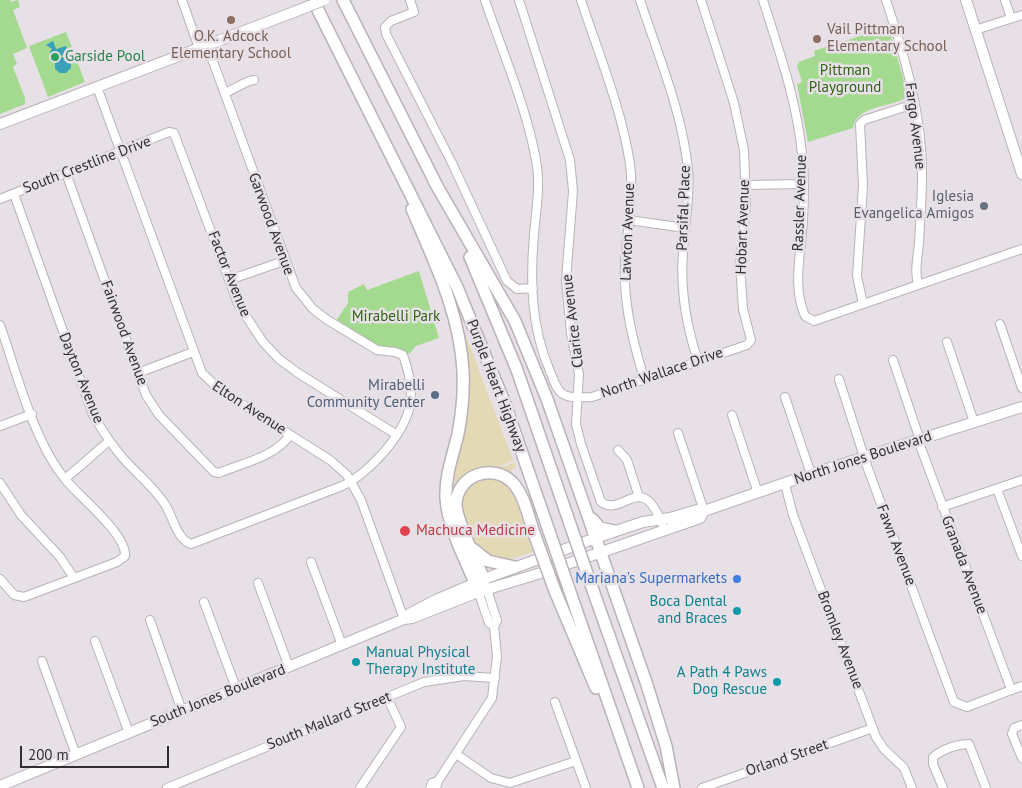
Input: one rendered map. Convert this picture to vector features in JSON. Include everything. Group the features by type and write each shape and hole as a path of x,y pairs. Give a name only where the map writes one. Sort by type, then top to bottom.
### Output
{"highway":[{"name":"Purple Heart Highway","path":"314,0 434,238 478,337 505,404 637,788"},
{"name":"Purple Heart Highway","path":"343,0 434,182 500,328 663,788"},
{"path":"377,127 447,294 458,333 463,368 462,405 448,477 446,500 452,526 481,586"},
{"path":"434,182 515,321 554,416 655,708 674,788"},
{"path":"481,586 470,546 458,514 457,498 465,482 483,473 500,474 513,483 555,591 637,788"},
{"path":"589,516 600,528 614,531"},
{"path":"470,546 488,561 515,567"}],"main road":[{"path":"0,124 324,0"},
{"path":"966,0 1022,174"},
{"name":"North Jones Boulevard","path":"572,562 602,553 697,510 704,511 811,474 1022,407"},
{"name":"North Jones Boulevard","path":"567,548 639,523 662,525"},
{"name":"South Jones Boulevard","path":"481,586 515,567 567,548"},
{"name":"South Jones Boulevard","path":"0,786 406,618 410,613 430,602 481,586 572,562"}],"street":[{"name":"Garwood Avenue","path":"182,0 224,93 284,261 296,288 313,309 377,350 394,352 403,356 412,384 409,411 397,435"},
{"path":"410,0 414,12 391,21 385,27 386,34 452,163 507,280 517,289 533,288"},
{"path":"485,0 520,104 537,167 538,201 534,233 533,288 535,322 541,350 562,394 578,397"},
{"name":"Clarice Avenue","path":"519,0 570,160 572,191 566,280 571,333 579,374 578,434 601,501 610,505 639,497"},
{"name":"Lawton Avenue","path":"581,0 626,145 631,193 625,264 628,315 644,379"},
{"name":"Parsifal Place","path":"640,0 677,110 684,141 688,170 682,280 684,304 698,361"},
{"name":"Hobart Avenue","path":"701,0 734,103 744,150 746,185 740,265 743,309 751,340"},
{"name":"Rassler Avenue","path":"763,0 793,96 802,155 804,184 798,282 803,311 809,319 814,320 863,304"},
{"name":"Fargo Avenue","path":"886,0 902,48 914,104 922,178 916,269 918,284"},
{"path":"1005,0 1011,18"},
{"path":"976,30 1022,15"},
{"path":"224,93 237,88 244,82 254,80"},
{"name":"Elton Avenue","path":"97,86 192,352 202,373 214,386 338,465 352,481 406,618"},
{"path":"914,104 864,120 860,124 863,186 857,276 863,304 1022,249"},
{"name":"South Crestline Drive","path":"0,199 169,132 174,134"},
{"name":"Factor Avenue","path":"174,134 238,304 249,324 279,358 397,435"},
{"name":"Fairwood Avenue","path":"66,173 146,395 159,414 214,472 219,472 283,446 290,435"},
{"path":"746,185 804,184"},
{"name":"Dayton Avenue","path":"14,194 87,400 109,441 156,491 174,520 180,538 191,544 352,481"},
{"path":"629,220 685,228"},
{"path":"229,280 284,261"},
{"path":"1000,324 1022,388"},
{"path":"0,325 44,445 65,479 114,531 125,551 125,556 117,562 20,597 14,595 0,579"},
{"name":"North Wallace Drive","path":"578,397 592,397 747,345 751,340"},
{"path":"947,342 974,422"},
{"path":"138,373 192,352"},
{"name":"Granada Avenue","path":"893,360 942,507 1011,689"},
{"name":"Fawn Avenue","path":"839,380 865,458 954,702 966,707 1011,689"},
{"path":"785,396 811,474"},
{"path":"0,426 32,414"},
{"path":"732,415 758,493"},
{"path":"678,432 704,511"},
{"path":"352,481 372,465 397,435"},
{"path":"65,479 109,441"},
{"path":"618,450 627,460 639,497 652,503 662,525"},
{"path":"942,507 1022,480"},
{"path":"0,484 21,515 60,557 74,578"},
{"name":"Bromley Avenue","path":"785,484 793,515 873,728 881,745 904,768 912,788"},
{"path":"997,489 1022,556"},
{"path":"311,562 342,645"},
{"path":"258,583 289,667"},
{"path":"430,788 437,784 486,706 487,695 492,692 497,654 494,626 488,622 481,586"},
{"path":"204,602 236,688"},
{"path":"150,620 182,710"},
{"path":"95,641 129,733"},
{"path":"42,661 76,755"},
{"name":"South Mallard Street","path":"167,788 387,697 440,678 468,676 495,678"},
{"path":"1011,689 1022,686"},
{"path":"360,788 401,727 387,697"},
{"path":"555,702 586,788"},
{"path":"1022,724 1013,730 1013,738 1022,758"},
{"name":"Orland Street","path":"702,788 873,728"},
{"path":"942,788 934,764 934,757 940,752 963,744 969,744 986,788"},
{"path":"456,754 501,782 525,784 576,761"}],"green space":[{"path":"0,0 11,0 10,2 18,0 20,7 13,10 27,48 13,54 17,64 13,67 25,98 25,104 0,114"},
{"name":"Pittman Playground","path":"888,27 903,77 906,98 867,111 855,121 853,128 808,142 797,84 802,82 797,66 799,62 815,56 814,51"},
{"path":"66,32 85,82 48,97 29,46"},
{"name":"Mirabelli Park","path":"419,271 439,338 416,346 410,353 403,355 385,351 334,324 348,303 348,292 364,284 367,290"}],"sand":[{"path":"459,317 513,460 501,466 504,467 514,462 516,467 511,470 516,479 489,468 452,504 451,488 457,456"},
{"path":"482,478 495,480 504,484 510,490 519,506 533,552 508,560 493,559 476,548 462,513 461,499 469,485"}],"water":[{"name":"Garside Pool","path":"53,41 56,49 66,46 68,52 59,57 67,58 71,62 71,68 66,73 60,73 55,69 55,58 52,58 50,52 52,49 46,45"}],"place":[{"name":"O.K. Adcock Elementary School","path":"231,20"},
{"name":"Vail Pittman Elementary School","path":"817,39"},
{"name":"Garside Pool","path":"55,57"},
{"name":"Iglesia Evangelica Amigos","path":"984,206"},
{"name":"Mirabelli Community Center","path":"435,395"},
{"name":"Machuca Medicine","path":"405,531"},
{"name":"Mariana's Supermarkets","path":"737,579"},
{"name":"Boca Dental and Braces","path":"737,611"},
{"name":"Manual Physical Therapy Institute","path":"356,662"},
{"name":"A Path 4 Paws Dog Rescue","path":"777,682"}]}
